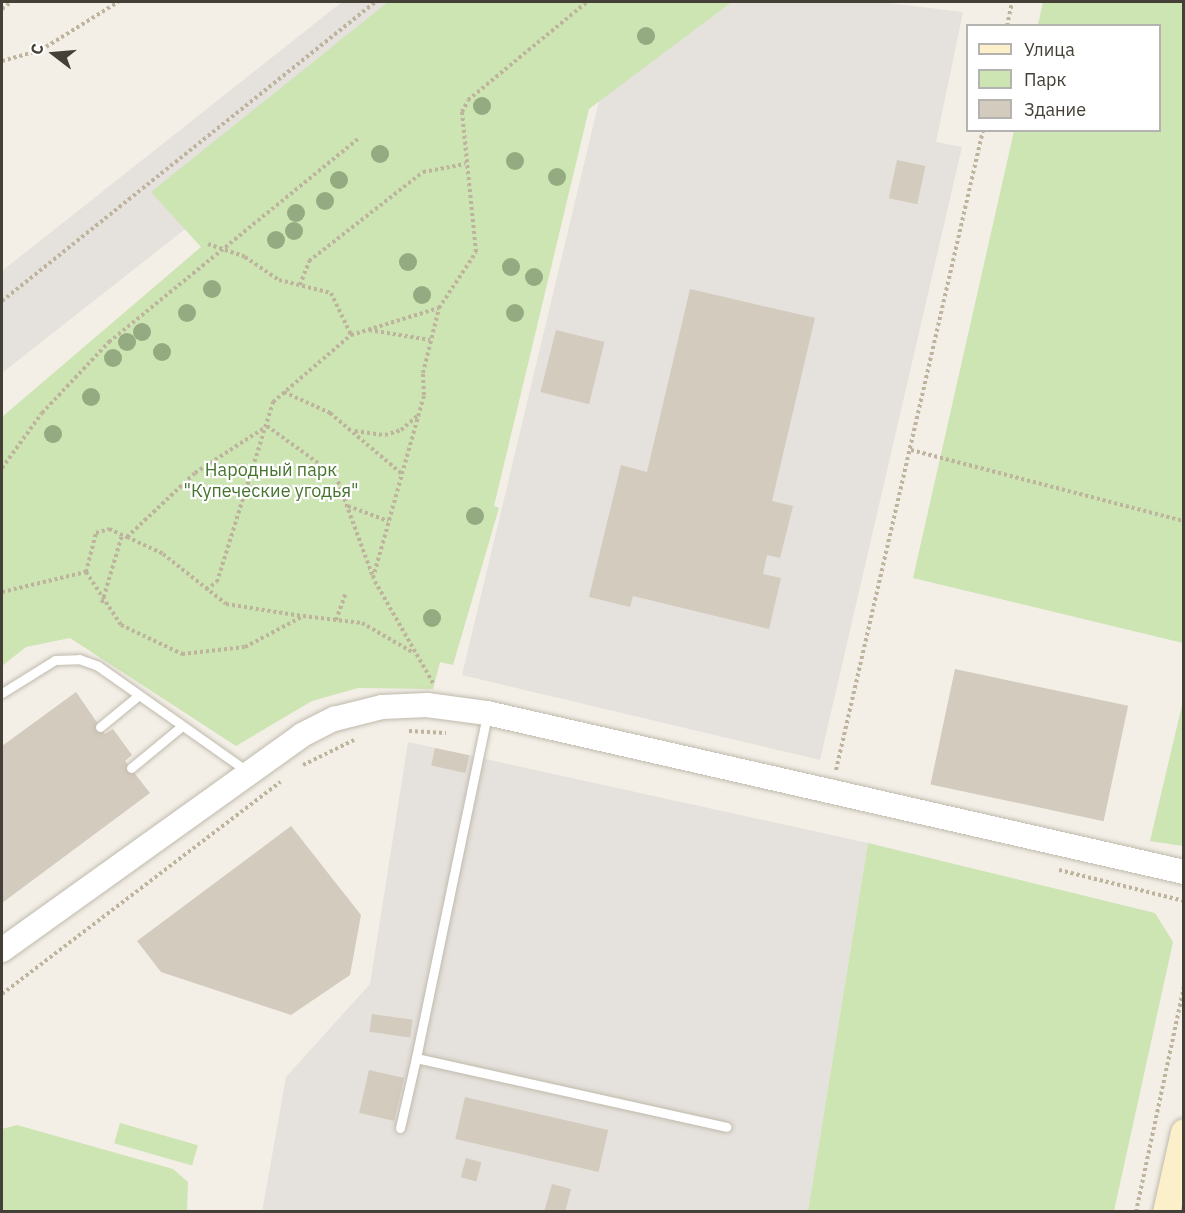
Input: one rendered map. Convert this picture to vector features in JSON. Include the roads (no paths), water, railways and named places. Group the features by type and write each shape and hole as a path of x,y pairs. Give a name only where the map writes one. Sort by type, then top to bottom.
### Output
{"main road":[{"path":"1166,1212 1184,1132"}],"street":[{"path":"2,950 302,735 358,712 427,705 484,724 830,792 1184,872"}],"lane":[{"path":"2,693 55,660 78,659 139,695 250,774"},
{"path":"100,728 139,695"},
{"path":"400,1128 484,724"},
{"path":"131,768 183,726"},
{"path":"416,1058 726,1127"}],"park label":[{"name":"Народный парк \"Купеческие угодья\"","path":"271,481"}]}
